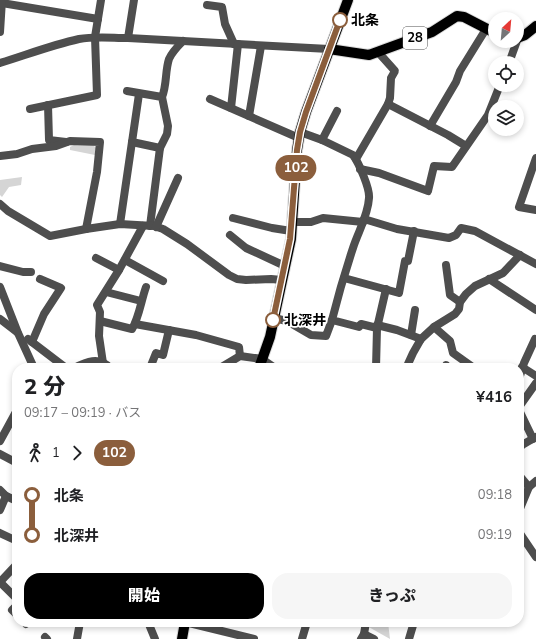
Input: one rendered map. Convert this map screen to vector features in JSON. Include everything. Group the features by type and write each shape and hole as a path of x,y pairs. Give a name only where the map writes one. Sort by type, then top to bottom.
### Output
{"main road":[{"path":"261,363 270,337 285,266 291,227 299,135 306,112 348,0"},
{"name":"28","path":"329,49 369,55 432,32 457,16 464,17 488,30"},
{"path":"524,35 536,26"},
{"path":"182,639 184,627"}],"street":[{"path":"30,109 97,95 95,38 101,0"},
{"path":"128,38 134,0"},
{"path":"0,32 2,1 98,19"},
{"path":"207,6 222,7 224,24 236,44 231,108"},
{"path":"430,126 456,82 460,71 488,34"},
{"path":"0,63 56,45 80,39 95,38 128,38 329,49"},
{"path":"150,226 160,148 167,134 168,126 162,97 169,61 173,51 183,41"},
{"path":"249,116 261,46"},
{"path":"356,160 390,98 392,78 395,71 378,52"},
{"path":"127,91 162,97"},
{"path":"360,169 379,173 428,191 434,166 452,167 488,115 497,92"},
{"path":"120,224 139,94"},
{"path":"210,98 249,116 299,135 322,140 353,155 368,189 370,199 364,220 353,247 326,336 311,335 287,321 274,318"},
{"path":"388,104 466,146"},
{"path":"48,106 49,140 66,142"},
{"path":"322,140 337,111"},
{"path":"0,156 18,154 32,149 56,146 70,141 100,142 97,172 86,229"},
{"path":"132,142 160,148"},
{"path":"536,158 533,178 519,207 536,210"},
{"path":"105,363 99,336 100,312 97,305 125,260 150,226 178,178"},
{"path":"0,204 4,212 50,236 120,224 150,226 163,229 237,279 282,280"},
{"path":"233,218 272,228 291,227 323,218 364,220 397,229 449,238 456,235 461,228 476,231 536,264"},
{"path":"344,278 399,293 405,261 408,261 414,231"},
{"path":"230,234 246,248 285,266"},
{"path":"408,363 421,339 434,327 455,314 459,309 460,302 466,294 475,286 503,273 520,255"},
{"path":"96,258 119,270"},
{"path":"125,260 163,281"},
{"path":"446,265 450,295 460,302"},
{"path":"0,266 23,272 31,272"},
{"path":"32,342 44,314 61,288 40,279"},
{"path":"489,279 536,310"},
{"path":"0,287 32,363"},
{"path":"100,321 132,330 136,324 146,287"},
{"path":"376,363 377,327 386,289"},
{"path":"106,292 141,301"},
{"path":"411,335 415,310"},
{"path":"0,319 59,363"},
{"path":"332,320 359,327 361,324 377,327 411,335 421,339"},
{"path":"136,324 196,335 239,347 240,356"},
{"path":"434,327 450,341 453,353 467,363"},
{"path":"152,363 156,353 163,355 169,330"},
{"path":"524,363 535,339 536,340"},
{"path":"240,356 258,363"},
{"path":"228,363 240,356"},
{"path":"85,363 88,361 95,363"},
{"path":"524,368 536,376"},
{"path":"524,400 536,383"},
{"path":"0,441 12,419"},
{"path":"524,419 534,438 524,444"},
{"path":"0,454 12,460"},
{"path":"524,481 529,487"},
{"path":"524,499 529,487 536,481"},
{"path":"0,490 6,496 12,499"},
{"path":"0,510 6,496"},
{"path":"0,533 12,539"},
{"path":"524,540 535,556"},
{"path":"12,569 0,582 12,594"},
{"path":"77,639 79,627"},
{"path":"150,627 155,639"},
{"path":"205,627 254,639"},
{"path":"302,639 306,627"},
{"path":"409,639 413,627"},
{"path":"362,636 374,639"}],"shaded area":[{"path":"74,145 93,145 96,148 95,155 70,150 70,147"},
{"path":"22,177 21,185 9,187 2,197 0,195 0,180"},
{"path":"369,627 389,627 390,639"}],"bus line":[{"name":"102","path":"273,320 290,239 297,150 300,132 340,20"}],"place":[{"name":"北条","path":"340,20"},
{"name":"北深井","path":"273,320"}]}
